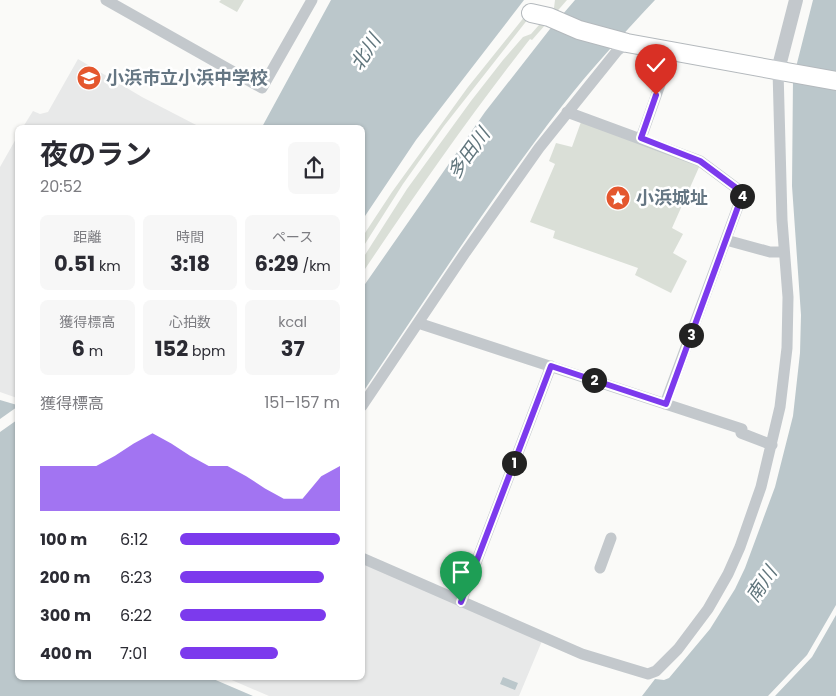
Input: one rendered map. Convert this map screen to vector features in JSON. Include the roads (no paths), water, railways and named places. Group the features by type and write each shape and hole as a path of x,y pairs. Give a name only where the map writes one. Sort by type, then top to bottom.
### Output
{"highway":[{"path":"531,12 549,17 579,30 624,42 836,81"}],"street":[{"path":"106,0 262,88 312,0"},
{"path":"365,559 582,654 648,674 656,671 678,649 708,609 728,574 740,547 757,502 780,406 786,348 788,297 779,151 780,110 783,71 796,0"},
{"path":"365,402 465,253 566,112 624,42"},
{"path":"641,138 672,51"},
{"path":"566,112 700,161 743,193 666,404"},
{"path":"726,240 770,252 784,252"},
{"path":"418,323 666,404 741,431 772,445"},
{"path":"461,602 551,366"},
{"path":"600,568 611,538"}],"water":[{"name":"北川","path":"331,0 524,0 416,140 365,216 365,125 263,125"},
{"name":"多田川","path":"575,0 655,0 584,79 536,140 460,247 365,389 365,284 485,112"},
{"name":"南川","path":"813,0 836,0 836,696 642,696 655,679 664,680 669,678 710,629 735,589 745,568 775,487 793,416 800,353 801,315 792,186 793,79"},
{"path":"0,400 15,404 15,680 216,680 253,696 0,696"},
{"path":"503,677 518,683 515,690 500,684"}],"place":[{"name":"小浜市立小浜中学校","path":"89,78"},
{"name":"小浜城址","path":"618,198"}]}
